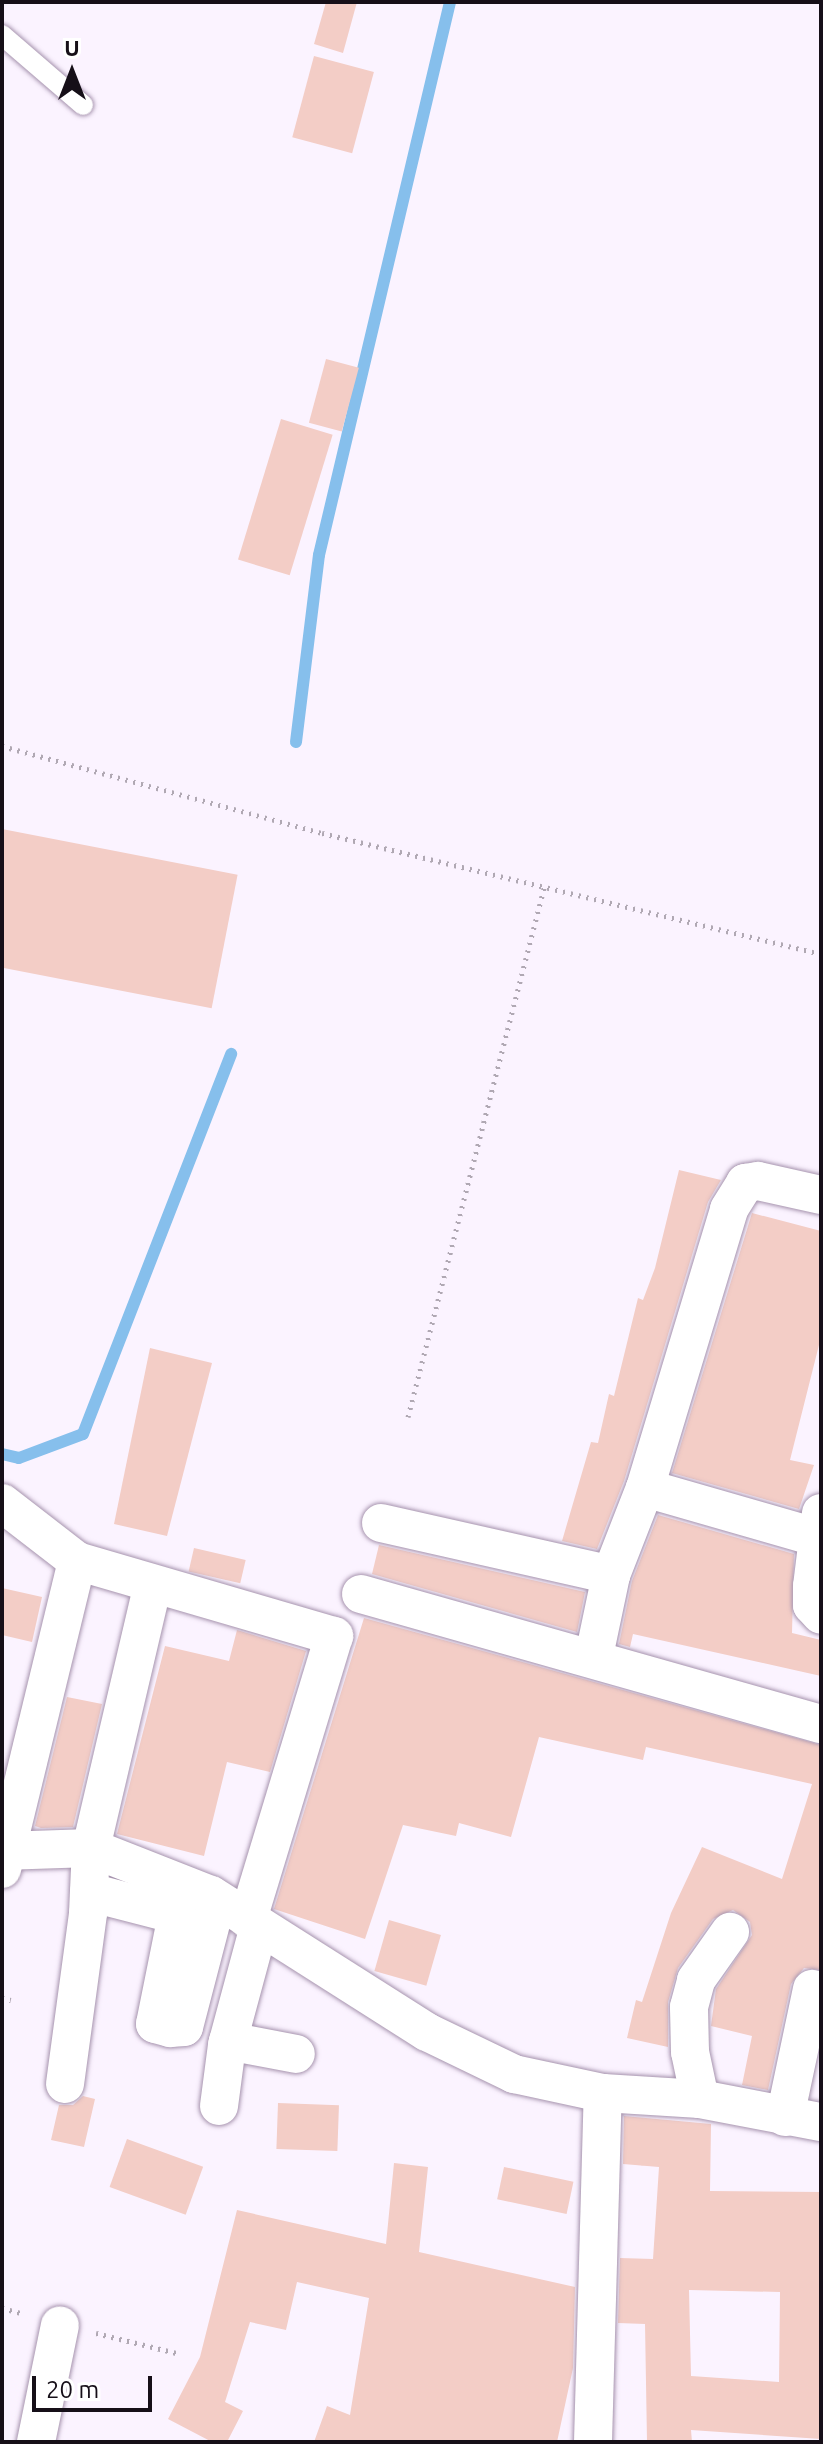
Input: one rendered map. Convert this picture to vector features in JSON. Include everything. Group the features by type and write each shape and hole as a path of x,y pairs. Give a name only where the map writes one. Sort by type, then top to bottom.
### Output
{"street":[{"path":"594,1656 611,1575 645,1488 738,1193 745,1183 758,1181 821,1195"},
{"path":"645,1488 820,1525 812,1605 821,1615"},
{"path":"2,1503 77,1561 152,1587 334,1636 241,1915 184,2027 170,2028 155,2024 177,1915 89,1892"},
{"path":"381,1523 611,1575"},
{"path":"77,1561 4,1857 91,1848 241,1915 475,2058 514,2074 603,2093 700,2099 803,2120 812,1989"},
{"path":"65,2084 89,1892 91,1848 152,1587"},
{"path":"361,1594 594,1656 821,1724"},
{"path":"219,2106 241,1915"},
{"path":"700,2099 690,2052 689,2007 696,1980 730,1932"},
{"path":"228,2041 296,2054"},
{"path":"593,2442 603,2093"},
{"path":"36,2442 60,2325"}],"lane":[{"path":"2,35 83,105"}],"path":[{"path":"2,746 322,833 545,884 821,954"},
{"path":"408,1417 545,884"},
{"path":"2,1998 11,2000"},
{"path":"60,2325 180,2354"}],"building":[{"path":"326,2 357,2 343,53 314,44"},
{"path":"314,56 374,72 352,153 292,137"},
{"path":"326,359 359,368 342,432 309,423"},
{"path":"281,419 333,435 290,575 238,560"},
{"path":"2,829 238,875 212,1008 2,968"},
{"path":"679,1170 721,1180 708,1202 624,1481 597,1549 562,1541 591,1442 598,1443 609,1394 614,1396 638,1298 643,1300 655,1268"},
{"path":"752,1213 821,1231 821,1337 790,1460 814,1465 799,1509 672,1473"},
{"path":"150,1348 212,1363 167,1536 114,1524"},
{"path":"658,1515 794,1554 792,1633 821,1640 821,1676 633,1634 630,1647 619,1644 632,1581"},
{"path":"379,1545 585,1592 577,1632 372,1574"},
{"path":"194,1548 246,1560 240,1583 189,1571"},
{"path":"2,1588 42,1597 32,1642 2,1635"},
{"path":"364,1618 821,1745 821,1970 804,1968 791,1984 768,2090 742,2085 752,2036 711,2026 716,1989 752,1935 750,1922 733,1910 713,1919 678,1968 668,2002 668,2047 627,2038 636,2000 642,2002 671,1913 702,1847 782,1879 812,1784 646,1747 643,1760 539,1737 511,1837 459,1823 456,1836 403,1825 365,1939 274,1909"},
{"path":"237,1630 306,1651 270,1772 227,1762 204,1856 117,1834 165,1646 229,1661"},
{"path":"67,1697 102,1704 73,1827 41,1828 35,1826"},
{"path":"389,1920 441,1935 426,1986 374,1971"},
{"path":"83,2096 95,2099 84,2147 51,2140 59,2105 73,2105"},
{"path":"278,2103 339,2105 337,2151 276,2149"},
{"path":"624,2116 711,2124 710,2191 821,2192 821,2439 691,2430 692,2442 647,2442 645,2324 618,2323 620,2258 653,2259 659,2167 623,2164","holes":["689,2290 780,2292 779,2382 691,2376"]},
{"path":"127,2139 203,2167 186,2215 110,2187"},
{"path":"394,2163 428,2167 419,2252 575,2287 573,2368 557,2442 314,2442 327,2406 350,2415 369,2298 297,2282 286,2330 250,2322 225,2402 243,2411 227,2442 212,2442 168,2419 200,2357 237,2210 386,2244"},
{"path":"504,2167 573,2182 567,2214 497,2199"}],"waterway":[{"path":"296,742 319,555 450,2"},
{"path":"2,1454 19,1458 83,1434 231,1054"}]}
